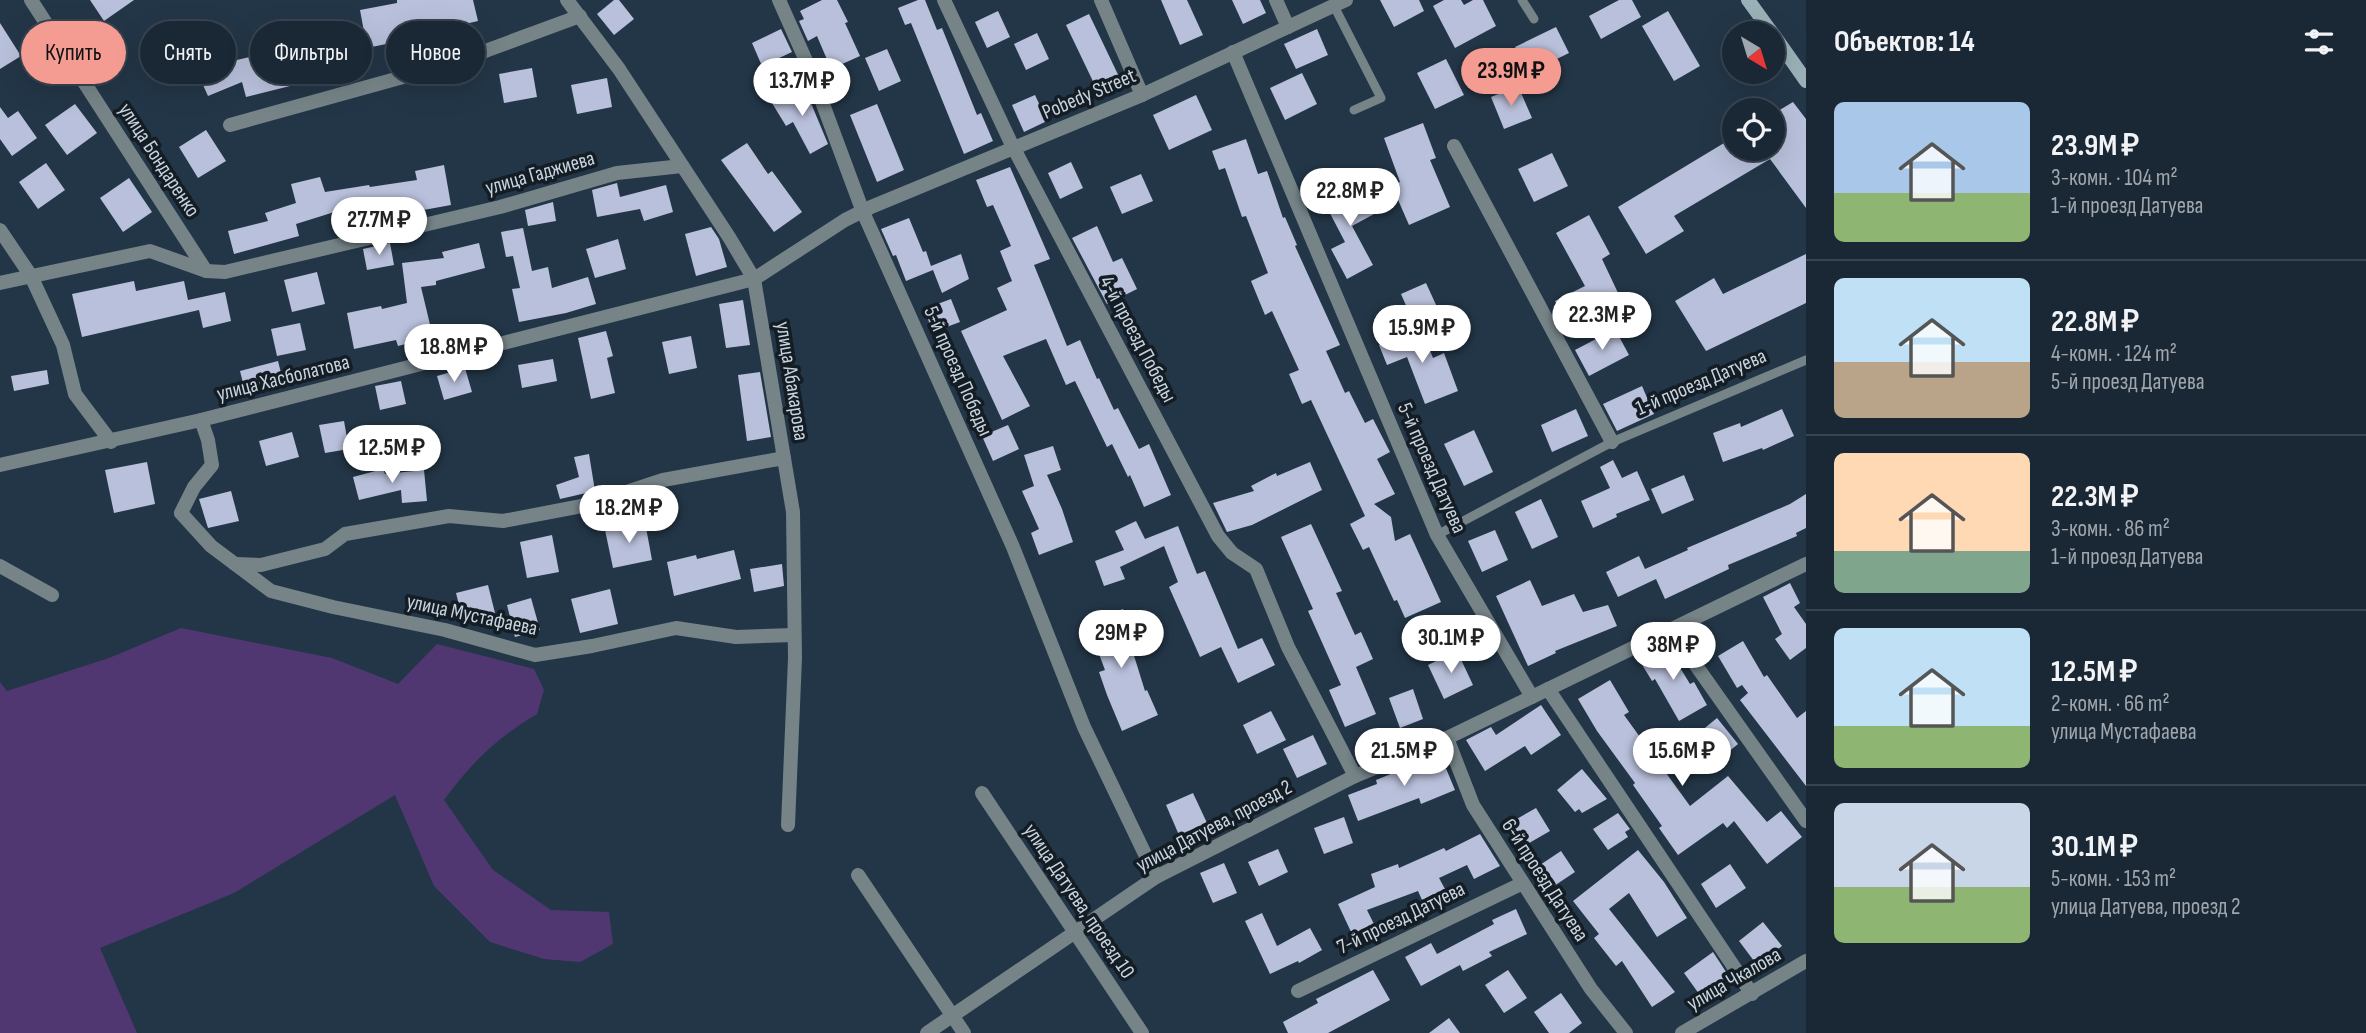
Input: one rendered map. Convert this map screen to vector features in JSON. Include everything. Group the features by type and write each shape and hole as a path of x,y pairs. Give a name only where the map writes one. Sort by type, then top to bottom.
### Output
{"street":[{"name":"улица Бондаренко","path":"31,0 206,271"},
{"name":"улица Абакарова","path":"567,0 619,69 754,279 793,512 794,635 788,825"},
{"name":"5-й проезд Победы","path":"779,0 811,72 863,212 1013,547 1084,727 1156,877"},
{"name":"4-й проезд Победы","path":"944,0 1012,146 1218,536 1232,553 1256,569 1288,647 1355,776"},
{"path":"1101,0 1142,95"},
{"path":"1276,0 1288,27"},
{"path":"1748,0 1763,21"},
{"name":"Pobedy Street","path":"845,220 1012,146 1142,95 1340,3"},
{"path":"230,125 450,64 580,16"},
{"name":"5-й проезд Датуева","path":"1233,52 1437,535 1532,697"},
{"path":"1785,52 1806,80"},
{"path":"1454,146 1612,442"},
{"name":"улица Гаджиева","path":"206,271 225,272 460,216 617,173 682,166"},
{"name":"улица Хасболатова","path":"0,465 201,420 754,279 845,220"},
{"path":"0,230 31,276 64,345 75,394 111,442"},
{"path":"0,283 150,251 206,271"},
{"name":"улица Мустафаева","path":"201,420 212,465 194,487 181,513 211,546 271,591 333,607 445,629 535,655 676,628 736,637 794,635"},
{"path":"235,564 261,565 324,549 345,534 449,516 503,521 587,505 663,480 784,457"},
{"name":"улица Датуева, проезд 2","path":"927,1033 1156,877 1355,776 1447,738 1806,565"},
{"path":"0,566 52,595"},
{"path":"1671,630 1806,821"},
{"path":"1549,689 1752,994"},
{"name":"6-й проезд Датуева","path":"1447,738 1473,804 1521,884 1591,989 1626,1033"},
{"name":"улица Датуева, проезд 10","path":"982,793 1142,1033"},
{"path":"858,875 964,1033"},
{"name":"7-й проезд Датуева","path":"1298,991 1521,884"},
{"name":"улица Чкалова","path":"1682,1033 1806,961"}],"lane":[{"path":"1522,0 1534,19"},
{"path":"1340,3 1381,98 1354,110"},
{"name":"1-й проезд Датуева","path":"1437,535 1612,442 1806,360"}],"shaded area":[{"path":"181,628 332,658 398,684 437,644 534,669 544,690 537,714 486,752 444,800 493,870 551,910 609,912 613,944 580,962 544,959 490,942 434,886 395,795 234,893 100,948 137,1033 0,1033 0,682 7,691 109,658"}],"building":[{"path":"90,0 134,0 104,21"},
{"path":"397,0 473,0 478,21 386,21 386,44 372,47 372,21 362,21 360,10 397,3"},
{"path":"614,0 619,0 634,19 614,35 597,14"},
{"path":"822,0 837,0 860,56 831,69 817,36 808,41 799,21 804,19 800,11"},
{"path":"925,0 937,30 942,28 977,115 981,113 993,141 964,154 911,23 905,25 898,8"},
{"path":"1161,0 1187,0 1203,35 1180,45"},
{"path":"1232,0 1260,0 1266,13 1243,24"},
{"path":"1380,0 1419,0 1424,11 1394,27"},
{"path":"1444,0 1461,0 1464,5 1473,0 1483,0 1496,26 1455,48 1433,6"},
{"path":"1619,0 1632,0 1641,17 1601,39 1589,16"},
{"path":"998,11 1010,37 987,48 975,22"},
{"path":"1668,11 1700,66 1674,81 1642,26"},
{"path":"1089,14 1123,85 1100,96 1066,25"},
{"path":"0,23 21,56 0,69"},
{"path":"1556,27 1569,53 1528,73 1515,47"},
{"path":"781,29 792,52 762,66 752,43"},
{"path":"1317,29 1328,55 1296,69 1284,44"},
{"path":"1037,33 1049,59 1026,70 1014,44"},
{"path":"887,49 901,81 879,91 865,58"},
{"path":"250,57 250,84 298,84 246,97 242,82 208,96 203,84 236,84 236,60"},
{"path":"1446,59 1464,95 1435,109 1417,73"},
{"path":"532,68 537,97 504,103 499,74"},
{"path":"1302,73 1317,104 1285,120 1270,88"},
{"path":"607,78 612,107 577,114 571,85"},
{"path":"803,84 828,144 810,154 793,122 786,126 772,103"},
{"path":"1518,86 1532,118 1504,129 1491,97"},
{"path":"1035,95 1047,121 1024,132 1012,105"},
{"path":"1196,95 1212,130 1169,150 1153,115"},
{"path":"1793,102 1806,119 1806,208 1771,161 1785,161 1785,107"},
{"path":"75,104 97,133 67,155 45,125"},
{"path":"877,104 904,170 877,182 850,115"},
{"path":"0,107 8,118 18,111 37,138 12,156 0,139"},
{"path":"1423,123 1436,158 1430,160 1450,207 1409,225 1392,186 1400,182 1384,138"},
{"path":"206,130 226,161 198,178 179,147"},
{"path":"1246,139 1258,174 1267,171 1283,218 1285,217 1297,245 1295,246 1340,345 1326,351 1345,393 1349,391 1365,423 1373,419 1390,452 1377,459 1395,494 1374,504 1391,517 1395,541 1410,534 1441,602 1405,618 1397,600 1394,601 1369,547 1363,550 1350,524 1365,516 1311,400 1302,404 1289,374 1299,370 1272,311 1265,315 1251,281 1268,273 1246,216 1242,217 1225,168 1219,170 1212,151"},
{"path":"747,143 768,174 772,171 802,212 774,232 721,160"},
{"path":"1722,144 1722,161 1767,161 1674,216 1684,231 1646,254 1618,207"},
{"path":"1552,153 1568,186 1534,202 1518,169"},
{"path":"1071,162 1083,188 1060,199 1048,173"},
{"path":"46,163 65,190 38,209 19,182"},
{"path":"444,165 451,205 374,219 375,227 359,230 358,227 347,228 344,209 296,224 299,236 234,254 228,231 268,221 265,213 296,203 291,184 320,177 325,192 370,187 417,180 415,171"},
{"path":"1010,167 1050,259 1034,265 1067,346 1080,340 1097,379 1099,378 1114,410 1118,408 1139,449 1149,444 1171,495 1144,507 1112,444 1107,447 1075,381 1066,385 1046,339 1003,356 1030,406 1002,420 961,331 1007,310 997,288 1012,281 1000,251 1011,246 993,205 987,207 976,180"},
{"path":"1141,174 1153,201 1122,214 1110,187"},
{"path":"129,178 152,212 123,232 100,198"},
{"path":"1360,182 1376,213 1352,226 1373,265 1347,279 1331,249 1345,242 1323,200"},
{"path":"617,183 620,197 666,185 673,212 644,221 640,209 597,217 592,190"},
{"path":"553,202 556,221 528,226 525,210"},
{"path":"1589,215 1610,254 1602,259 1619,295 1565,321 1555,301 1585,286 1556,233"},
{"path":"909,218 931,266 961,254 969,279 942,293 933,270 906,281 896,255 893,256 881,229"},
{"path":"1097,226 1113,262 1122,258 1137,289 1107,304 1072,238"},
{"path":"711,227 719,239 727,267 696,276 685,234"},
{"path":"523,228 532,271 548,267 552,288 588,277 596,304 519,322 512,289 520,288 513,256 506,257 501,232"},
{"path":"618,239 626,269 595,278 586,249"},
{"path":"390,243 394,265 367,270 363,249"},
{"path":"479,243 485,268 436,281 436,285 421,287 433,337 398,346 396,340 354,349 347,313 407,303 402,263 444,258 442,252"},
{"path":"1806,254 1806,303 1706,351 1675,301 1714,278 1723,294"},
{"path":"317,272 325,304 292,312 284,280"},
{"path":"134,281 136,291 184,281 188,300 225,292 231,321 203,328 199,310 82,337 72,294"},
{"path":"1426,283 1437,307 1412,319 1401,294"},
{"path":"951,299 960,322 933,332 924,309"},
{"path":"743,300 750,345 726,348 719,304"},
{"path":"300,323 306,350 277,356 271,329"},
{"path":"1421,328 1433,358 1444,353 1458,391 1425,404 1407,357 1387,365 1379,345"},
{"path":"1615,329 1629,355 1589,376 1575,350"},
{"path":"606,331 613,356 607,358 615,393 591,399 578,338"},
{"path":"691,336 697,368 669,374 662,342"},
{"path":"553,359 557,381 522,388 518,365"},
{"path":"278,361 283,381 245,391 240,371"},
{"path":"465,368 472,392 444,400 437,376"},
{"path":"47,370 49,384 14,391 11,376"},
{"path":"760,372 771,437 747,441 738,375"},
{"path":"401,381 406,404 380,410 375,386"},
{"path":"1642,386 1654,414 1617,431 1603,404"},
{"path":"1576,409 1588,436 1552,452 1541,425"},
{"path":"1782,409 1794,436 1763,450 1762,448 1723,462 1713,433 1740,423 1741,427"},
{"path":"344,421 349,449 325,453 319,425"},
{"path":"1008,425 1019,449 993,461 982,436"},
{"path":"1474,430 1493,472 1464,486 1444,444"},
{"path":"292,432 299,457 266,466 259,441"},
{"path":"1053,446 1061,470 1047,475 1073,542 1039,555 1031,533 1039,529 1022,491 1034,486 1024,455"},
{"path":"589,454 595,491 560,499 556,485 579,477 574,457"},
{"path":"1613,460 1622,478 1637,471 1650,500 1616,514 1617,517 1593,528 1581,501 1610,488 1600,467"},
{"path":"147,462 155,504 114,513 105,470"},
{"path":"1310,462 1322,490 1252,525 1227,532 1213,503 1254,491 1251,486 1276,473 1277,476"},
{"path":"383,469 385,474 424,470 427,501 402,503 401,490 359,500 353,477"},
{"path":"1684,475 1694,500 1662,514 1651,489"},
{"path":"231,491 239,521 208,528 199,499"},
{"path":"1806,494 1806,528 1796,533 1797,536 1728,565 1729,569 1665,599 1656,579 1618,597 1606,572 1639,556 1645,569 1790,504"},
{"path":"1541,499 1558,537 1532,549 1515,512"},
{"path":"1136,521 1145,539 1178,526 1197,574 1205,571 1238,649 1262,638 1275,665 1238,683 1221,647 1200,657 1169,587 1178,582 1164,546 1120,567 1125,579 1104,586 1095,561 1124,550 1115,531"},
{"path":"645,522 652,560 613,568 605,530"},
{"path":"1311,524 1342,591 1336,593 1355,635 1361,632 1373,659 1356,667 1376,714 1345,727 1329,690 1341,685 1308,611 1313,609 1281,537"},
{"path":"1495,530 1508,560 1482,572 1468,541"},
{"path":"552,535 559,572 527,578 520,542"},
{"path":"734,550 741,579 674,596 667,562 696,555 697,559"},
{"path":"782,564 784,586 754,592 750,569"},
{"path":"1530,580 1542,606 1574,594 1583,612 1608,605 1617,626 1555,651 1556,653 1528,666 1496,596"},
{"path":"1790,583 1800,603 1794,607 1806,624 1806,648 1790,660 1775,639 1782,634 1763,597"},
{"path":"488,585 495,613 463,621 456,593"},
{"path":"610,589 618,624 580,633 571,599"},
{"path":"531,598 540,630 515,637 507,605"},
{"path":"1123,609 1136,644 1131,646 1145,691 1147,690 1158,715 1122,731 1099,672 1105,670 1087,622"},
{"path":"1743,641 1764,677 1767,675 1797,718 1806,711 1806,786 1740,700 1748,693 1742,685 1737,688 1718,656"},
{"path":"1665,643 1690,684 1694,682 1707,705 1679,721 1655,679 1652,681 1638,658"},
{"path":"1457,651 1473,685 1444,699 1428,665"},
{"path":"1610,680 1629,712 1624,715 1690,806 1728,776 1767,822 1781,811 1802,837 1767,864 1734,821 1727,828 1723,823 1678,855 1659,828 1662,826 1633,785 1635,783 1597,731 1578,699"},
{"path":"1413,689 1423,719 1400,728 1389,698"},
{"path":"1541,705 1561,735 1531,755 1525,746 1485,771 1466,740 1491,727 1496,735"},
{"path":"1271,711 1286,740 1257,754 1243,725"},
{"path":"1717,718 1738,744 1710,767 1689,741"},
{"path":"1313,735 1327,764 1297,778 1283,749"},
{"path":"1440,754 1455,790 1421,804 1419,798 1358,821 1348,795 1377,784 1376,780"},
{"path":"1582,769 1607,799 1582,813 1579,809 1575,812 1557,790"},
{"path":"1193,793 1207,823 1179,835 1166,805"},
{"path":"1536,808 1550,831 1519,849 1506,825"},
{"path":"1618,813 1630,829 1625,832 1628,837 1608,850 1593,829"},
{"path":"1344,817 1353,843 1324,854 1314,828"},
{"path":"1480,834 1500,866 1474,879 1467,865 1439,878 1445,889 1422,900 1418,891 1367,910 1374,924 1352,934 1338,904 1375,887 1371,874 1398,864 1399,868 1444,848 1446,851"},
{"path":"1278,849 1288,872 1259,886 1248,862"},
{"path":"1638,850 1664,882 1687,918 1657,937 1629,893 1609,909 1675,992 1652,1007 1622,961 1616,966 1594,938 1599,934 1573,901"},
{"path":"1561,851 1575,872 1548,890 1534,869"},
{"path":"1224,863 1237,893 1213,903 1200,873"},
{"path":"1730,864 1746,888 1716,908 1701,884"},
{"path":"1516,909 1527,934 1489,952 1492,956 1463,971 1460,965 1421,986 1405,957 1431,943 1437,954 1494,924 1492,920"},
{"path":"1262,913 1277,946 1310,928 1322,950 1299,963 1298,961 1270,974 1245,921"},
{"path":"1763,922 1782,946 1757,965 1739,941"},
{"path":"1713,952 1730,978 1702,998 1684,973"},
{"path":"1373,970 1390,1000 1328,1033 1288,1033 1283,1022 1318,1003 1316,999"},
{"path":"1508,970 1527,998 1504,1013 1485,985"},
{"path":"1561,993 1582,1023 1569,1033 1549,1033 1534,1012"},
{"path":"1449,1018 1460,1033 1429,1033"}]}
